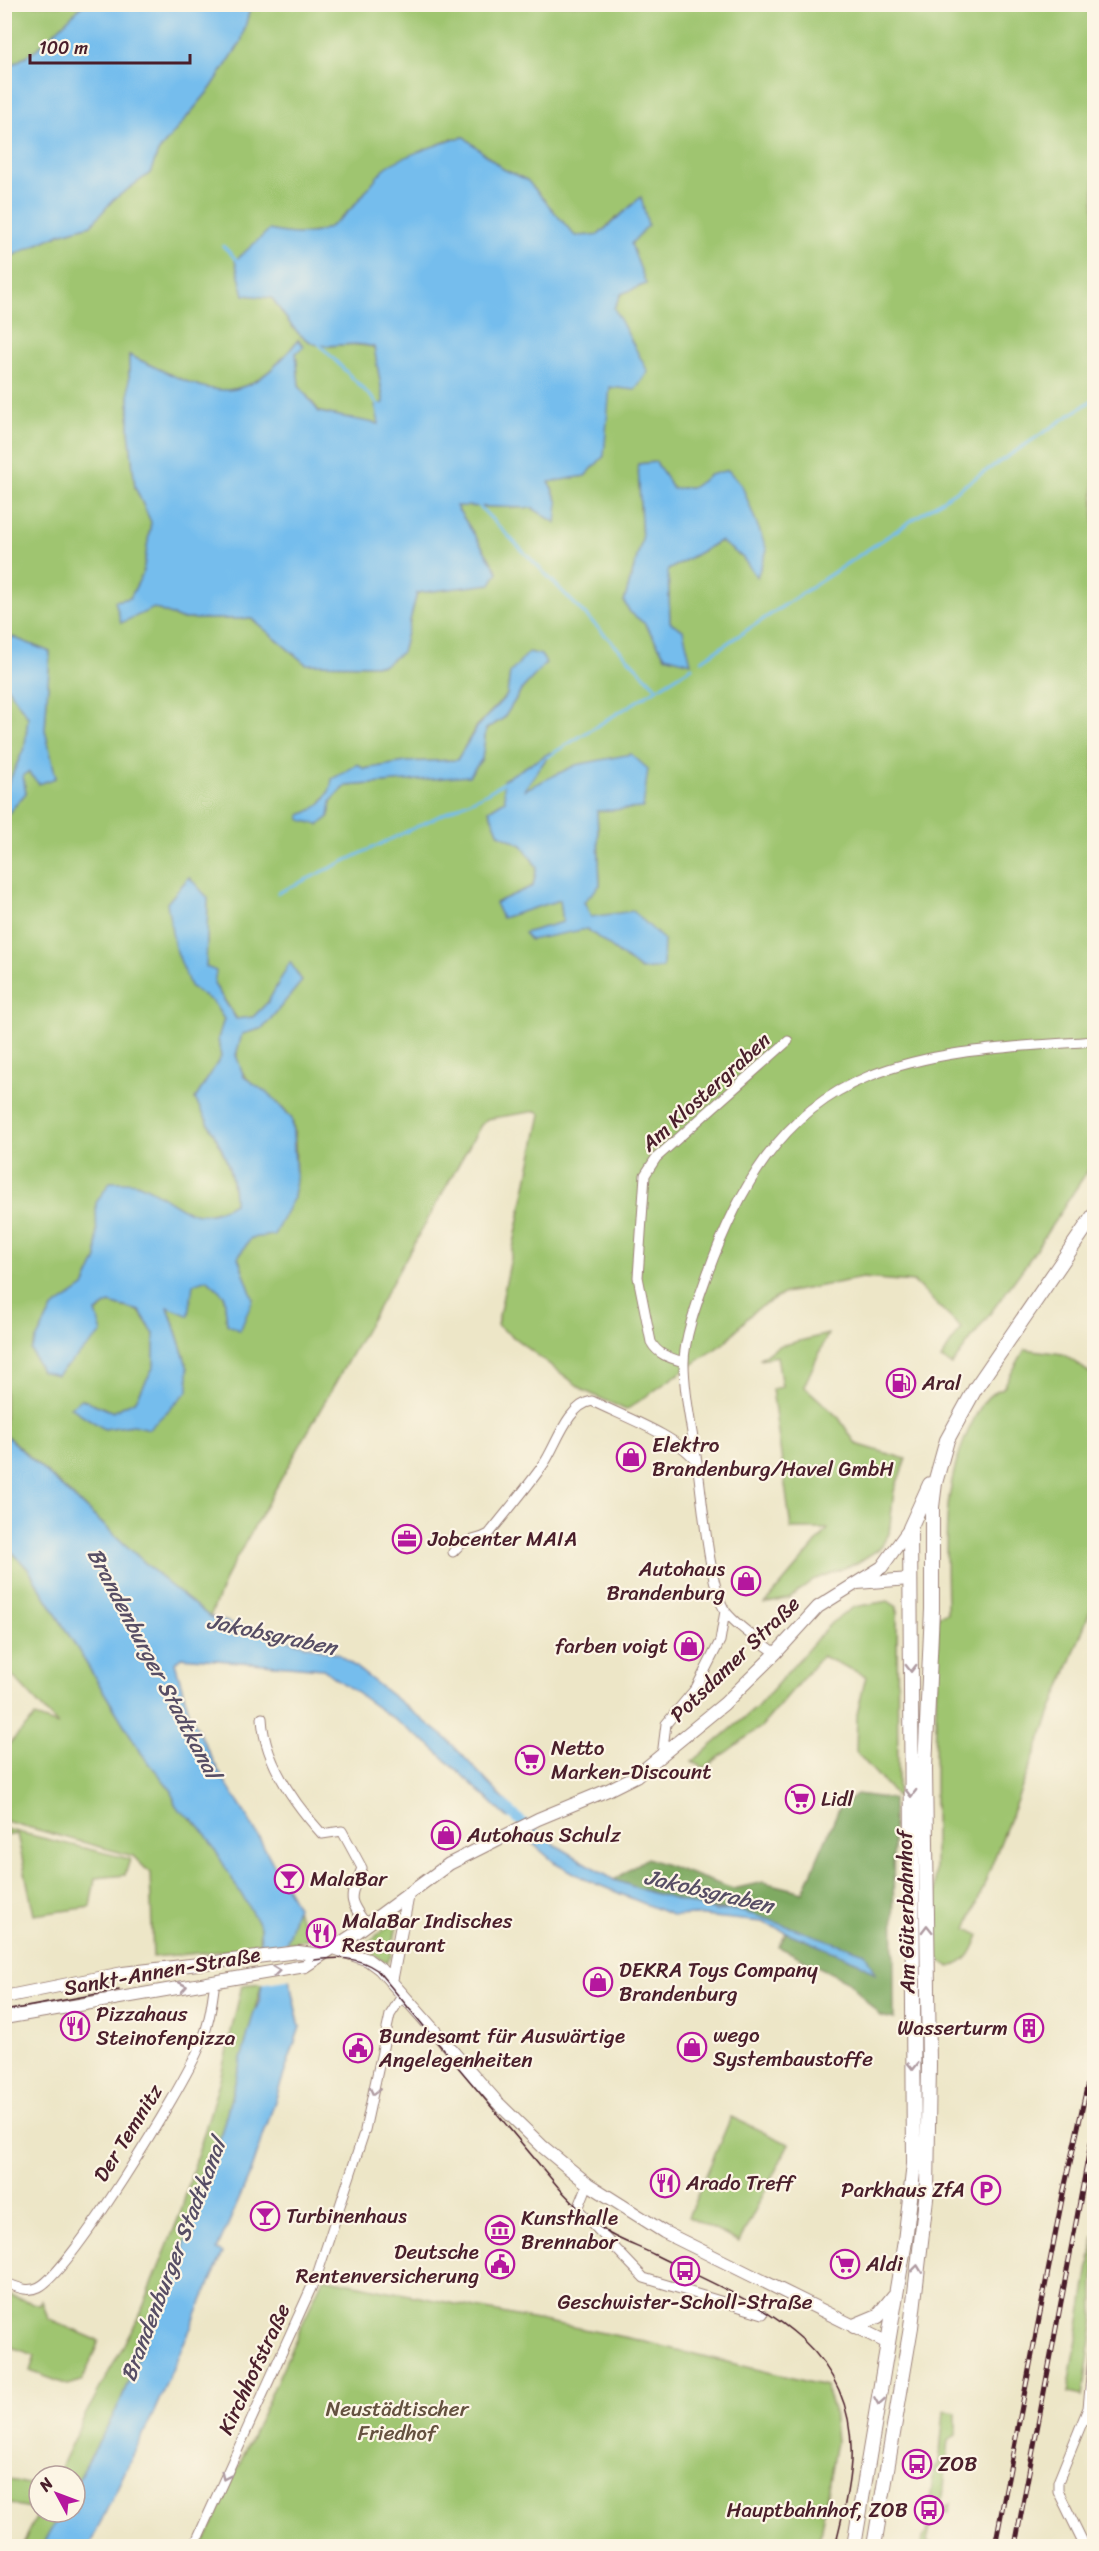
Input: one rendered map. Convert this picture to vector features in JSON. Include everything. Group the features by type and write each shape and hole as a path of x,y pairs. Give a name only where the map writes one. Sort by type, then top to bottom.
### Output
{"main road":[{"path":"940,1463 932,1507 931,1578 910,1579 910,1528 940,1463 956,1421 975,1389 1095,1215"},
{"name":"Am Güterbahnhof","path":"874,2547 907,2352 927,2190 925,1769 929,1701 931,1578"},
{"name":"Am Güterbahnhof","path":"854,2547 898,2283 914,2164 910,1579"},
{"path":"912,1987 927,1987"},
{"path":"854,2326 870,2321 885,2309 896,2292 898,2283"},
{"path":"888,2343 907,2352"}],"street":[{"name":"Am Klostergraben","path":"684,1362 662,1355 655,1350 651,1342 638,1277 645,1175 656,1158 788,1041"},
{"path":"776,1653 725,1611 714,1582 684,1362 700,1293 722,1235 753,1173 773,1145 795,1122 827,1098 884,1070 952,1054 1095,1041"},
{"path":"453,1552 464,1541 481,1539 489,1534 545,1462 558,1435 585,1402 592,1401 672,1440 689,1451 697,1462"},
{"path":"855,1583 882,1567 910,1528"},
{"name":"Potsdamer Straße","path":"334,1948 449,1864 538,1819 636,1776 724,1704 776,1653 818,1607 855,1583 910,1579"},
{"path":"662,1755 666,1724 696,1688 720,1641 725,1611"},
{"path":"262,1718 263,1734 273,1763 307,1817 322,1834 342,1831 362,1868 352,1893 352,1904 367,1925"},
{"path":"391,1982 408,1894"},
{"path":"334,1948 374,1964 497,2102 543,2147 588,2184 664,2232 888,2343"},
{"name":"Sankt-Annen-Straße","path":"4,2018 253,1974 300,1968 334,1948"},
{"name":"Sankt-Annen-Straße","path":"4,1997 123,1972 298,1952 322,1955"},
{"name":"Der Temnitz","path":"4,2282 27,2290 40,2286 52,2276 80,2242 130,2167 199,2048 210,2014 215,1981"},
{"name":"Kirchhofstraße","path":"194,2547 317,2275 364,2133 390,2014 402,1996"},
{"path":"588,2184 578,2209 644,2278 763,2314"},
{"path":"1084,2547 1058,2491 1058,2482 1093,2394 1095,2347"}],"green space":[{"path":"5,5 83,5 37,49 5,70"},
{"path":"251,5 1094,5 1094,1161 1025,1266 952,1365 941,1359 961,1328 914,1282 862,1278 785,1293 754,1311 724,1343 626,1410 585,1391 497,1325 541,1114 537,1111 487,1119 481,1125 228,1573 210,1617 167,1583 5,1434 5,817 26,793 23,776 28,772 56,778 45,730 50,652 5,634 5,259 62,233 90,225 113,200 150,173 158,152 211,88 241,42","holes":["464,137 503,169 527,180 575,236 598,235 617,217 631,244 646,284 621,294 614,308 604,456 585,476 549,481 558,503 532,508 456,506 498,572 491,583 417,593 402,652 383,665 306,664 252,619 181,619 154,608 116,601 130,598 143,573 151,522 135,487 129,430 129,355 179,378 220,390 238,388 257,380 276,364 298,340 296,353 299,386 320,412 379,425 384,403 374,347 317,345 301,336 288,322 272,298 289,235 326,231 352,208 385,168 451,139","656,462 673,489 694,487 710,475 742,557 720,541 668,570 670,622 665,656 645,624 630,612 624,602 642,540 638,464","545,664 522,689 504,718 486,730 482,759 394,782 346,786 331,801 329,817 300,815 316,809 330,791 363,769 406,762 457,760 476,727 507,695 510,673","549,754 523,790 537,785 597,811 600,885 584,901 590,917 641,970 587,929 525,933 563,922 560,899 495,903 533,886 537,867 522,845 499,834 489,810 505,800","208,898 206,967 214,984 237,1019 253,1017 268,1002 290,963 302,981 263,1028 242,1034 237,1054 240,1067 245,1075 277,1102 291,1118 296,1168 294,1197 251,1238 238,1257 253,1299 227,1324 224,1295 207,1279 193,1284 168,1306 188,1369 149,1429 133,1425 104,1429 83,1399 113,1412 136,1400 154,1366 154,1334 139,1311 109,1303 96,1313 101,1333 87,1345 41,1371 31,1350 52,1309 84,1287 97,1258 97,1238 137,1183 193,1215 219,1212 234,1204 231,1175 227,1162 216,1136 195,1099 221,1057 218,1039 224,1019 213,1002 190,986"]},
{"path":"5,684 28,717 25,746 5,791"},
{"path":"828,1334 804,1386 839,1418 856,1444 906,1459 894,1491 889,1534 879,1549 857,1563 816,1579 789,1598 765,1604 828,1529 791,1529 772,1389 782,1387 777,1356 759,1359 779,1346"},
{"path":"1025,1349 1063,1354 1094,1376 1094,1601 967,1929 979,1935 977,1941 966,1959 950,1967 939,1960 935,1953 938,1615 947,1613 947,1515 955,1468 962,1445 976,1415 988,1397 1003,1388"},
{"path":"7,1547 29,1570 142,1754 172,1791 175,1804 205,1832 260,1926 259,1948 153,1957 150,1873 133,1856 5,1821 5,1748 35,1717 58,1725 5,1668 4,1549"},
{"path":"888,1601 897,1607 898,1798 856,1752 857,1714 866,1676 822,1656 761,1727 704,1768 692,1762 757,1707 831,1623 854,1607"},
{"path":"857,1794 893,1799 894,2019 880,2016 849,1982 779,1947 786,1932 858,1962 874,1973 865,1953 735,1910 704,1908 614,1880 647,1858 733,1889 763,1882 803,1892 840,1806"},
{"path":"5,1829 130,1859 125,1875 95,1878 90,1907 34,1915 17,1834 5,1836"},
{"path":"296,1910 305,1927 307,1939 286,1944"},
{"path":"398,1919 391,1957 386,1962 363,1949 363,1946"},
{"path":"262,1983 205,2194 120,2403 87,2464 62,2464 82,2421 139,2317 180,2214 220,2079 242,1985"},
{"path":"731,2117 789,2144 739,2242 688,2217"},
{"path":"1094,2236 1094,2318 1083,2396 1068,2393"},
{"name":"Neustädtischer Friedhof","path":"323,2278 629,2338 825,2386 833,2409 836,2441 818,2546 203,2546"},
{"path":"5,2294 40,2305 42,2301 48,2319 99,2341 82,2381 68,2385 30,2371 35,2355 5,2345"},
{"path":"944,2411 956,2413 956,2435 949,2441 942,2506 947,2507 951,2504 949,2513 939,2511 937,2517 933,2517 927,2542 937,2546 921,2546 926,2534 934,2469 939,2463"},
{"path":"5,2479 27,2484 27,2507 5,2503"},
{"path":"33,2524 54,2524 42,2546 22,2546"}],"water":[{"path":"83,5 251,5 241,42 211,88 158,152 150,173 113,200 91,225 62,233 5,259 5,70 37,49"},
{"path":"464,137 503,169 527,180 575,236 598,235 641,197 648,225 631,244 646,284 621,294 614,308 648,372 635,390 610,387 604,456 585,476 549,482 558,503 556,523 532,508 456,506 498,572 491,584 417,593 402,652 384,665 306,664 252,619 181,619 154,608 121,623 115,601 130,598 143,573 151,522 135,487 129,430 129,355 179,378 220,390 238,388 257,380 277,364 298,340 304,346 296,353 299,386 319,412 379,424 375,405 384,403 374,347 355,344 327,346 309,341 288,322 272,298 244,295 235,261 269,230 299,234 311,233 333,225 353,207 384,169 422,150"},
{"path":"656,462 673,489 693,487 710,475 728,470 742,486 767,550 757,577 742,557 720,541 668,570 670,622 683,630 691,663 665,656 645,624 630,612 624,602 642,540 638,464"},
{"path":"5,634 50,652 45,730 56,778 39,784 28,772 23,776 26,793 5,817 5,791 25,746 28,717 5,684"},
{"path":"529,652 541,655 546,663 522,689 504,718 486,729 482,759 469,776 346,786 331,801 329,817 319,825 301,820 300,815 312,810 326,798 332,779 358,764 364,769 406,762 457,760 477,727 507,695 510,673"},
{"path":"551,752 524,790 576,765 631,754 648,769 643,808 597,811 600,885 584,902 591,917 633,911 664,940 663,968 641,970 587,929 530,940 524,933 563,922 560,900 502,918 495,903 533,886 537,867 522,845 499,834 489,810 505,800 503,780"},
{"path":"189,877 208,898 206,967 216,971 214,984 236,1019 253,1017 268,1002 290,962 302,981 263,1028 242,1034 236,1055 244,1077 270,1095 292,1119 296,1177 294,1197 274,1235 251,1238 238,1257 253,1299 240,1331 227,1324 224,1295 207,1279 193,1284 189,1316 168,1307 188,1369 188,1391 149,1429 133,1425 104,1429 70,1407 82,1399 113,1412 136,1400 154,1366 154,1334 140,1311 109,1303 96,1312 102,1333 57,1375 41,1371 31,1350 52,1309 84,1287 97,1258 96,1203 110,1182 132,1182 152,1190 184,1210 195,1213 206,1214 219,1211 234,1203 227,1162 216,1136 195,1099 221,1057 218,1039 224,1019 213,1002 190,986 174,944 167,903"},
{"name":"Brandenburger Stadtkanal","path":"4,1434 167,1583 210,1617 340,1655 446,1738 515,1811 508,1818 430,1745 323,1669 181,1657 175,1663 190,1715 219,1772 248,1818 297,1907 286,1944 292,1993 300,2027 251,2172 217,2250 223,2253 153,2414 89,2546 42,2546 54,2524 87,2524 87,2464 120,2403 205,2194 253,2015 259,2002 262,1983 260,1926 205,1833 175,1804 172,1791 142,1754 29,1570 5,1544"},
{"path":"541,1836 614,1880 716,1911 735,1910 761,1917 865,1953 875,1974 858,1962 762,1922 694,1915 674,1916 587,1880 554,1862 531,1842"}],"pier":[{"path":"289,1943 293,1979 259,1984 256,1948"}],"waterway":[{"path":"223,246 239,262"},
{"path":"317,342 379,405"},
{"path":"702,660 1094,399"},
{"path":"477,504 657,688"},
{"path":"547,757 692,667"},
{"path":"278,893 487,793 505,782"},
{"path":"503,1805 549,1847"}],"tram line":[{"path":"314,1960 331,1958 354,1960 377,1970 559,2188 596,2224 615,2237 650,2252 759,2308 790,2329 816,2353 836,2383 848,2418 850,2472 835,2546"},
{"path":"4,2011 119,1990"}],"railway":[{"path":"995,2546 1063,2194 1094,2056"},
{"path":"1015,2546 1094,2127"}],"place":[{"name":"Aral","path":"901,1383"},
{"name":"Elektro Brandenburg/Havel GmbH","path":"631,1457"},
{"name":"Jobcenter MAIA","path":"407,1539"},
{"name":"Autohaus Brandenburg","path":"746,1581"},
{"name":"farben voigt","path":"689,1646"},
{"name":"Netto Marken-Discount","path":"530,1760"},
{"name":"Lidl","path":"800,1799"},
{"name":"Autohaus Schulz","path":"446,1835"},
{"name":"MalaBar","path":"289,1879"},
{"name":"MalaBar Indisches Restaurant","path":"321,1933"},
{"name":"DEKRA Toys Company Brandenburg","path":"598,1982"},
{"name":"Pizzahaus Steinofenpizza","path":"75,2026"},
{"name":"Wasserturm","path":"1029,2028"},
{"name":"wego Systembaustoffe","path":"692,2047"},
{"name":"Bundesamt für Auswärtige Angelegenheiten","path":"358,2048"},
{"name":"Arado Treff","path":"665,2183"},
{"name":"Parkhaus ZfA","path":"986,2190"},
{"name":"Turbinenhaus","path":"265,2216"},
{"name":"Kunsthalle Brennabor","path":"500,2230"},
{"name":"Deutsche Rentenversicherung","path":"500,2264"},
{"name":"Aldi","path":"845,2264"},
{"name":"Geschwister-Scholl-Straße","path":"685,2271"},
{"name":"ZOB","path":"917,2464"},
{"name":"Hauptbahnhof, ZOB","path":"929,2510"}],"water label":[{"name":"Jakobsgraben","path":"272,1634"},
{"name":"Jakobsgraben","path":"709,1891"}]}
